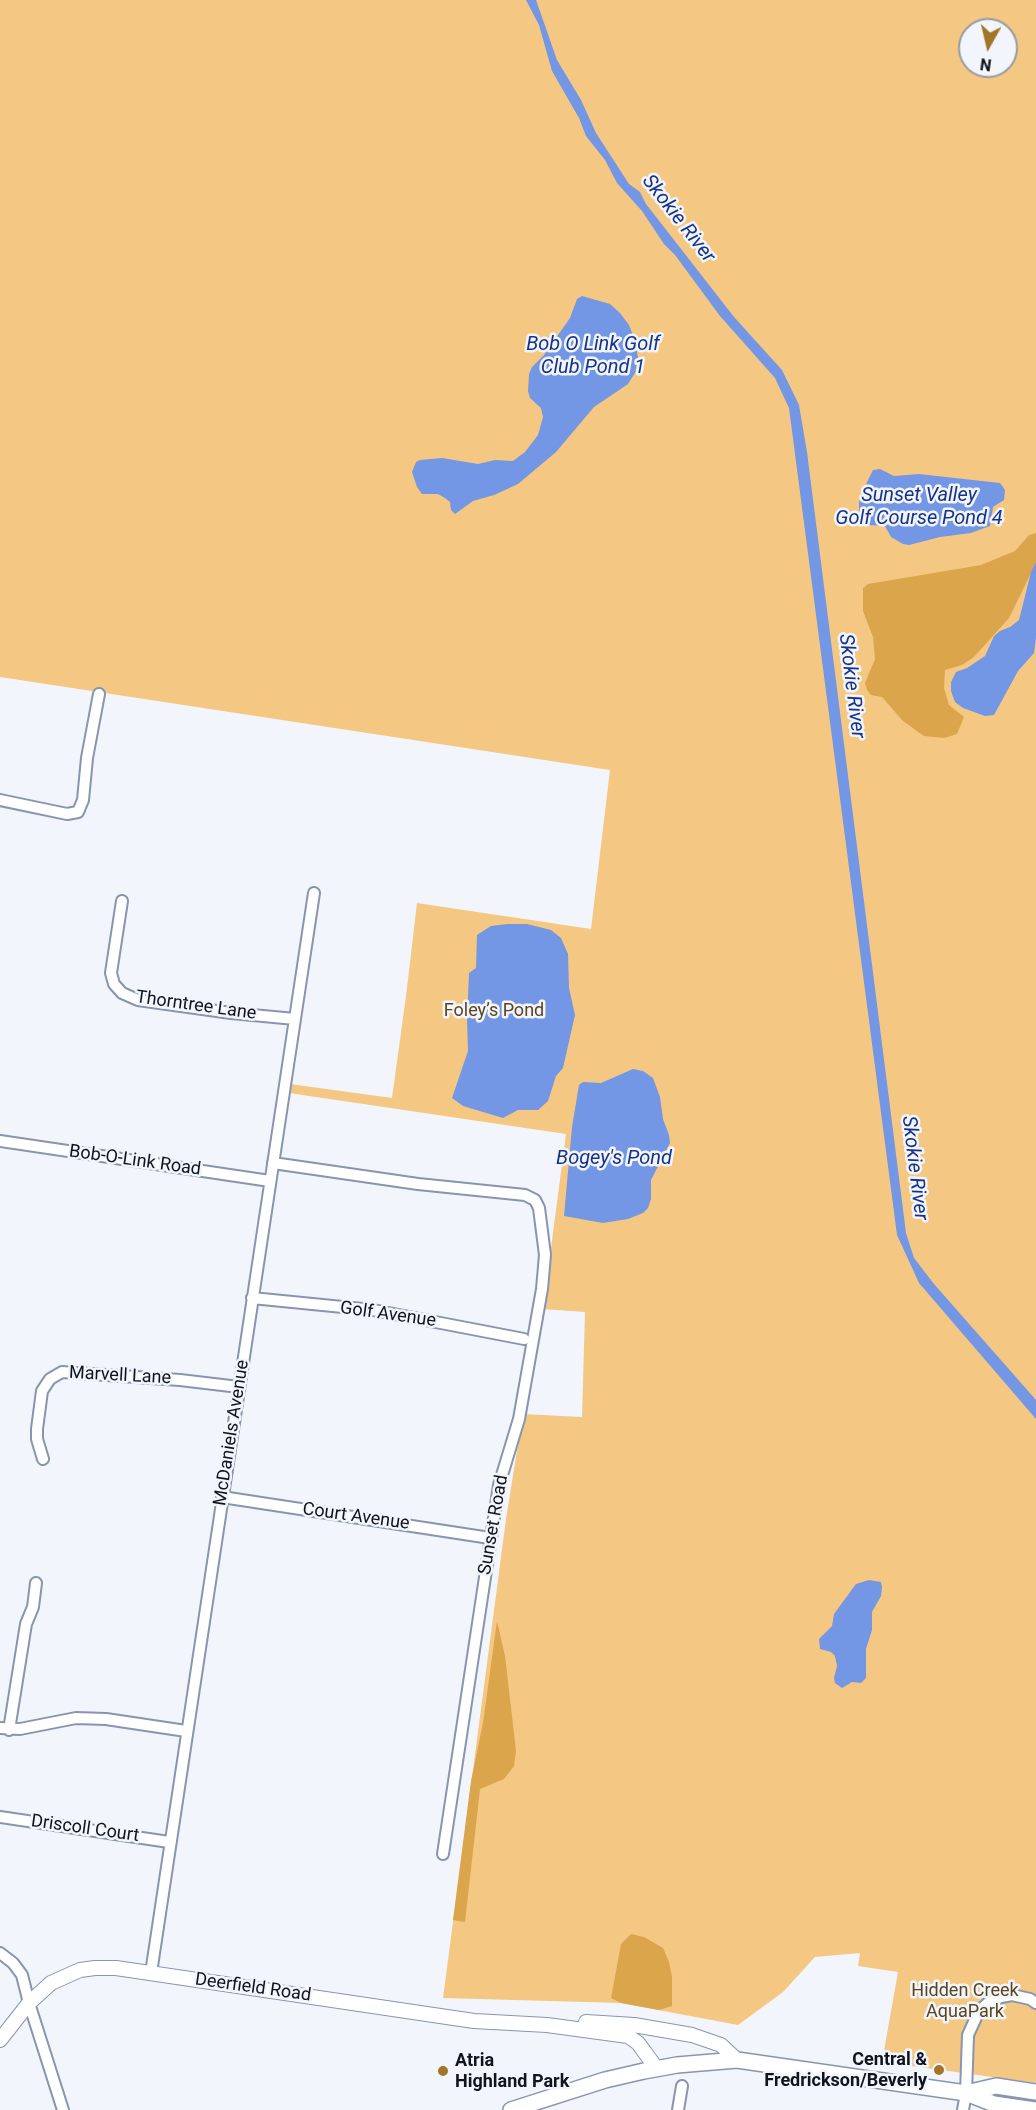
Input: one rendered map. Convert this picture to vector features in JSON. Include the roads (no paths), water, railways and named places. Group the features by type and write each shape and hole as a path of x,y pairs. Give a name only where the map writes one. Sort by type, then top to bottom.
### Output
{"main road":[{"path":"511,2110 605,2080 657,2069 737,2060 966,2093 994,2104 1036,2110"},
{"path":"966,2093 996,2086 1036,2092"}],"street":[{"path":"0,800 67,814 78,812 83,800 87,758 99,694"},
{"name":"McDaniels Avenue","path":"151,1973 314,893"},
{"name":"Thorntree Lane","path":"122,901 111,973 114,984 122,993 138,1000 295,1019"},
{"name":"Bob-O-Link Road","path":"0,1141 270,1181"},
{"name":"Sunset Road","path":"273,1163 418,1184 525,1195 535,1200 539,1208 545,1255 542,1289 519,1419 499,1485 443,1854"},
{"name":"Golf Avenue","path":"252,1298 373,1310 524,1338"},
{"name":"Marvell Lane","path":"43,1459 36,1429 42,1391 50,1379 62,1372 180,1380 239,1387"},
{"name":"Court Avenue","path":"222,1497 490,1538"},
{"path":"36,1583 33,1607 24,1634 5,1729 76,1718 106,1719 186,1731"},
{"name":"Driscoll Court","path":"0,1817 170,1842"},
{"path":"0,1953 17,1967 22,1975 63,2110"},
{"name":"Deerfield Road","path":"0,2040 29,2003 51,1983 80,1970 116,1968 474,2021 547,2025 628,2036 638,2043 657,2069"},
{"path":"963,2110 966,2093 968,2035 979,2012 988,2003 1012,1995 1030,1999 1036,2003"},
{"name":"Deerfield Road","path":"547,2025 594,2022 668,2030 721,2045 737,2060"},
{"path":"678,2110 682,2086"}],"water":[{"path":"526,0 536,0 557,60 581,100 596,133 629,184 640,192 646,204 734,317 782,370 799,405 807,452 906,1233 914,1258 934,1284 1036,1400 1036,1419 919,1283 897,1235 789,408 775,378 720,316 675,255 664,244 642,211 617,183 605,160 586,136 579,118 552,71 539,25"},
{"name":"Bob O Link Golf Club Pond 1","path":"582,296 610,304 629,325 638,357 635,373 628,384 594,407 556,452 518,484 494,495 473,501 455,514 451,510 450,502 445,498 438,494 422,494 412,472 416,462 420,460 442,458 478,464 495,460 513,461 525,452 538,435 543,417 541,408 530,398 529,374 570,318 577,299"},
{"name":"Sunset Valley Golf Course Pond 4","path":"880,469 894,476 919,474 1000,483 1005,490 1004,500 993,507 990,526 971,533 940,537 909,545 903,544 891,537 885,526 868,525 863,522 859,510 859,502 873,470"},
{"path":"1036,562 1034,653 1018,671 994,715 985,716 963,708 955,702 951,691 951,682 956,672 967,668 985,656 994,636 1019,620 1031,572"},
{"name":"Foley’s Pond","path":"527,924 551,930 561,938 568,954 569,988 575,1015 563,1068 556,1076 548,1101 538,1110 518,1110 503,1118 463,1106 452,1098 468,1051 469,973 476,968 477,935 491,926"},
{"name":"Bogey's Pond","path":"633,1069 643,1071 653,1078 660,1097 670,1143 651,1180 651,1199 648,1208 643,1213 628,1219 603,1223 564,1216 572,1127 579,1085 583,1082 601,1083"},
{"path":"869,1580 881,1582 882,1587 881,1596 872,1612 872,1630 866,1649 866,1678 861,1683 852,1682 842,1688 835,1683 837,1666 835,1656 831,1652 820,1649 819,1639 832,1626 834,1614 856,1584"}],"place":[{"name":"Central & Fredrickson/Beverly","path":"939,2070"},
{"name":"Atria Highland Park","path":"443,2071"}],"water label":[{"name":"Skokie River","path":"678,219"},
{"name":"Skokie River","path":"851,686"},
{"name":"Skokie River","path":"914,1168"}],"park label":[{"name":"Hidden Creek AquaPark","path":"965,2001"}]}
